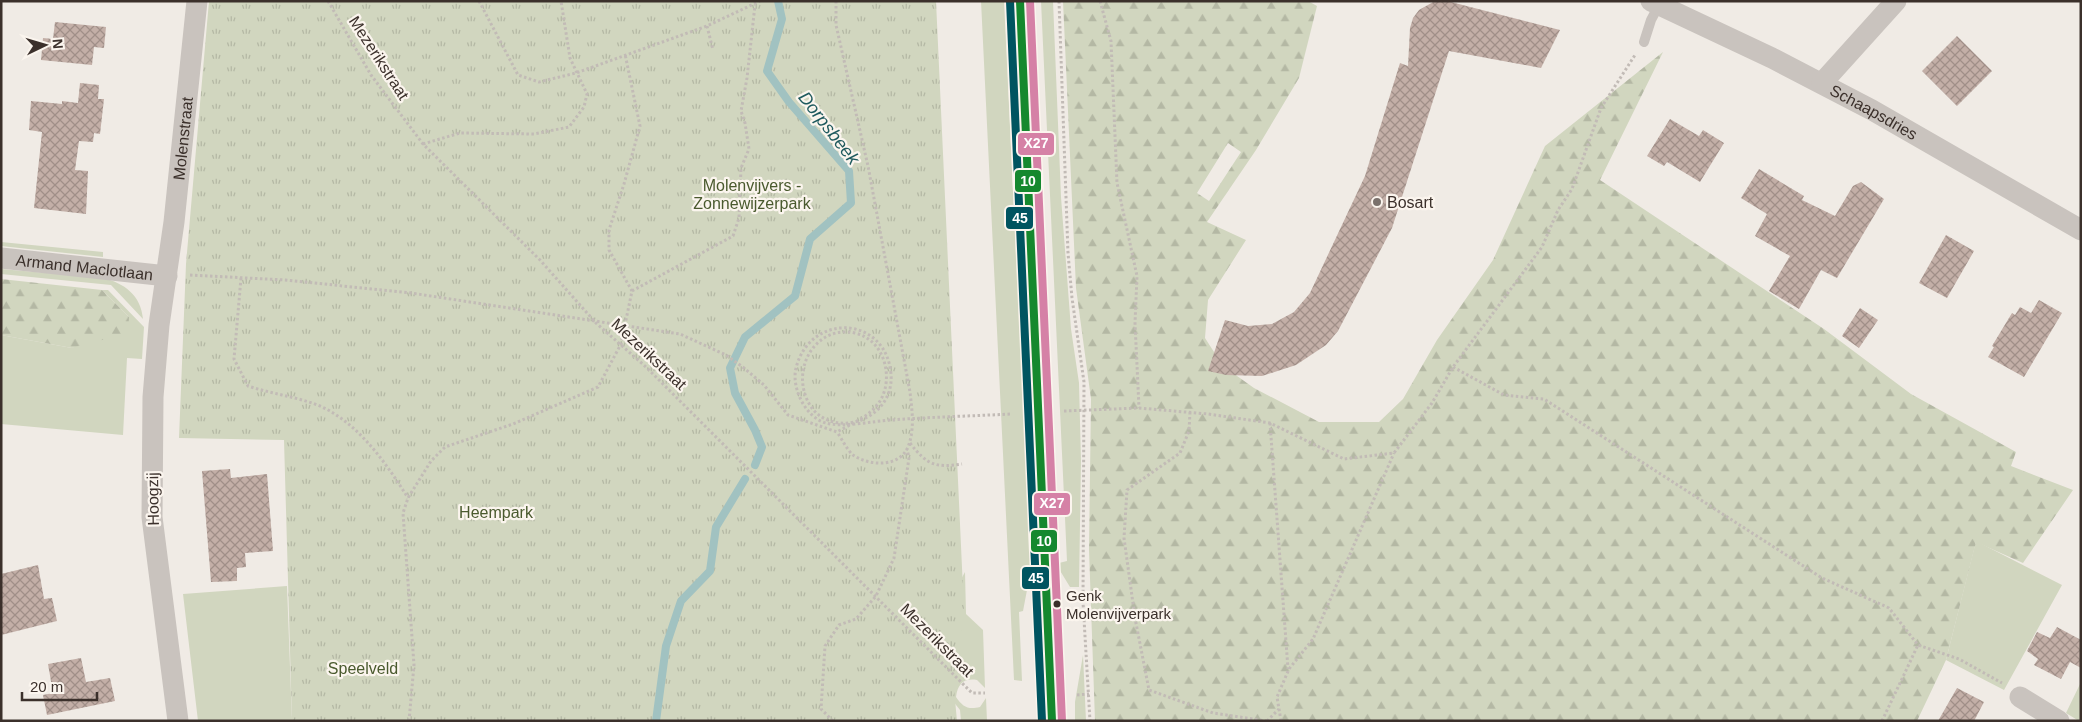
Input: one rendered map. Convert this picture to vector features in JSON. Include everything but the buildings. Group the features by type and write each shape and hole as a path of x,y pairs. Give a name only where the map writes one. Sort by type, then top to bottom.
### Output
{"main road":[{"path":"1020,1 1052,721"}],"street":[{"name":"Molenstraat","path":"175,275 197,1"},
{"path":"1822,83 1896,1"},
{"name":"Schaapsdries","path":"1655,3 1822,83 2081,230"},
{"name":"Armand Maclotlaan","path":"1,258 175,275"},
{"name":"Hoogzij","path":"175,275 159,325 153,397 152,517 178,721"},
{"path":"2020,697 2059,721"}],"lane":[{"name":"Schaapsdries","path":"1644,42 1655,3"}],"path":[{"name":"Mezerikstraat","path":"328,1 372,75 423,144 540,260 596,323 621,344 972,693 985,693"},
{"path":"479,1 518,75 539,82 576,73 624,54 707,26 760,1"},
{"path":"423,144 460,133 534,134 568,127 584,107 587,94 570,58 562,1"},
{"path":"175,275 241,278 411,293 596,323 627,325 680,334 726,355 744,368 764,385 788,415 837,432 852,454 870,463 893,462 907,449 913,428 910,392 868,166 836,25 836,1"},
{"path":"1059,1 1068,253 1072,298 1084,382 1083,602 1090,721"},
{"path":"1100,1 1110,41 1117,183 1137,276 1135,323 1139,408"},
{"path":"632,291 733,236 739,218 741,168 749,149 741,111 747,78 754,5"},
{"path":"707,26 713,50"},
{"path":"1281,721 1277,697 1288,669 1313,639 1394,453 1432,403 1453,367 1542,247 1558,210 1572,189 1601,108 1644,42"},
{"path":"410,721 414,665 403,513 408,498 431,461 446,447 513,424 598,387 621,344 627,325 632,291 609,250 609,230 640,126 624,54"},
{"path":"241,278 234,359 248,386 312,403 345,419 393,474 408,498"},
{"path":"837,432 865,416 879,402 885,390 886,363 875,345 858,334 850,332 828,337 810,351 802,374 807,399 815,411 832,422 858,422 875,412 887,394 891,376 882,348 867,333 854,328 829,330 808,344 795,370 795,380 802,401 809,412 818,420 828,424 1022,413"},
{"path":"1453,367 1504,395 1544,398 1822,578 1889,608 1918,645 1959,658 2014,690 2020,697"},
{"path":"1061,412 1139,408 1190,412 1270,422 1344,459 1394,453"},
{"path":"1190,412 1189,431 1180,453 1127,490 1124,538 1135,618 1149,690 1213,714 1267,721 1279,709"},
{"path":"1270,422 1288,669"},
{"path":"909,443 924,460 943,467 962,464"},
{"path":"833,721 821,709 825,646 838,625 856,619 876,596 894,558 909,458 907,449"},
{"path":"1882,721 1918,645"},
{"path":"1071,696 1088,694"}],"green space":[{"path":"209,1 936,1 964,611 954,689 957,721 292,721 284,440 179,438 186,264"},
{"path":"981,1 1004,1 1031,569 1023,611 1019,612 1022,681 1014,680"},
{"path":"1041,1 1053,1 1061,197 1071,329 1079,383 1081,461 1079,587 1070,587 1059,569 1059,563 1067,561"},
{"path":"1063,1 1308,1 1317,6 1299,78 1256,150 1207,222 1246,240 1208,300 1205,338 1223,366 1254,388 1319,422 1379,422 1403,399 1437,340 1493,260 1545,146 1663,52 1600,180 1824,329 1911,394 2016,452 2011,466 2073,490 2023,563 1976,542 1946,660 1917,721 1095,721 1089,550 1091,399 1076,288","holes":["1228,143 1241,152 1209,201 1197,193"]},
{"path":"1,242 103,252 103,257 1,246"},
{"path":"1,269 111,280 130,291 135,297 142,311 143,319 111,285 1,274"},
{"path":"1,279 102,290 129,317 128,333 72,348 1,335"},
{"path":"102,290 108,290 144,327 142,359 127,358 123,435 1,424 1,335 72,348 129,317"},
{"path":"1976,541 2062,585 2004,690 1946,660"},
{"path":"965,572 966,614 983,630 985,688 977,680 968,680 960,685 956,697 969,708 980,707 986,698 987,721 961,721 960,710 884,614 953,594"},
{"path":"287,586 292,721 198,721 183,594"},
{"path":"1083,655 1086,721 1075,721 1075,702"},
{"path":"2081,682 2081,721 2079,721 2066,713"}],"waterway":[{"name":"Dorpsbeek","path":"755,465 762,447 735,393 730,368 745,337 795,296 810,239 851,203 849,171 789,102 767,71 782,19 778,1"},
{"name":"Dorpsbeek","path":"656,721 666,646 681,601 710,571 716,527 745,479"}],"transit line":[{"name":"45","path":"1010,1 1042,721"},
{"name":"10","path":"1020,1 1052,721"},
{"name":"X27","path":"1030,1 1062,721"}],"place":[{"name":"Bosart","path":"1377,202"},
{"name":"Genk Molenvijverpark","path":"1057,604"}],"park label":[{"name":"Molenvijvers - Zonnewijzerpark","path":"752,194"},
{"name":"Heempark","path":"496,512"},
{"name":"Speelveld","path":"363,668"}]}
